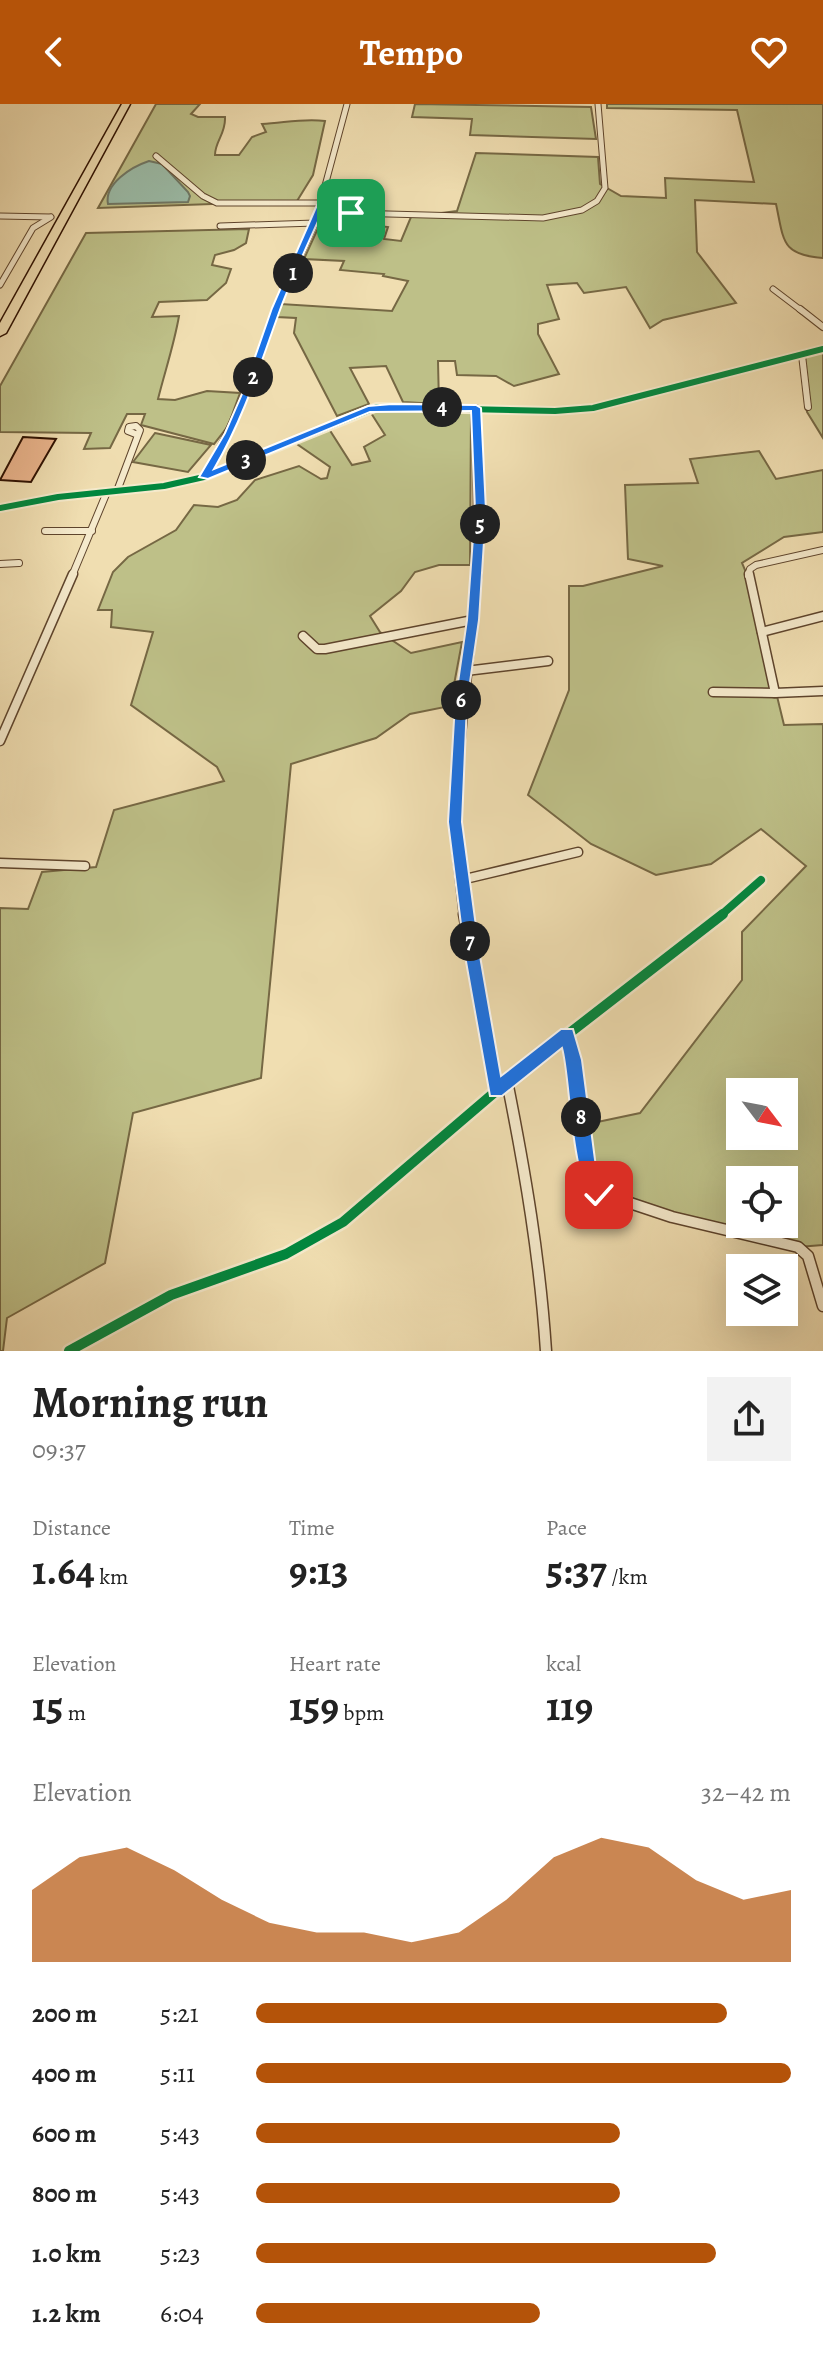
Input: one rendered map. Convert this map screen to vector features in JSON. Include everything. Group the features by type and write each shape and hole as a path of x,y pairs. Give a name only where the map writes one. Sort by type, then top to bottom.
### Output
{"highway":[{"path":"0,333 126,104"}],"street":[{"path":"204,477 230,433 247,394 276,308 315,223 347,104"},
{"path":"156,156 203,196 217,203 321,204 351,213 551,217 582,210 601,198 605,188 598,104"},
{"path":"0,216 51,217 32,229 0,285"},
{"path":"220,226 315,223"},
{"path":"773,289 823,327"},
{"path":"0,508 204,477 368,409 555,411 593,408 823,349"},
{"path":"802,355 808,407"},
{"path":"476,408 481,510 473,620 455,774 455,822 461,880 496,1091"},
{"path":"117,491 138,435"},
{"path":"0,741 36,664 107,492"},
{"path":"45,531 92,531"},
{"path":"775,693 748,577 750,569 823,550"},
{"path":"0,564 19,563"},
{"path":"762,632 823,616"},
{"path":"303,636 317,649 325,649 473,620"},
{"path":"466,671 548,661"},
{"path":"713,692 823,691"},
{"path":"461,880 578,852"},
{"path":"0,863 85,866"},
{"path":"69,1351 122,1319 186,1288 282,1255 314,1240 348,1218 507,1081 656,970 721,918 761,880"},
{"path":"567,1035 574,1060 589,1178 594,1191 672,1217 798,1247 808,1256 823,1306"},
{"path":"507,1081 530,1198 541,1278 546,1351"}],"green space":[{"path":"156,104 200,104 191,114 225,117 215,155 239,155 252,137 266,132 262,124 325,121 313,175 297,201 98,208"},
{"path":"415,104 591,107 596,139 470,135 472,119 412,117"},
{"path":"607,104 823,104 823,258 799,254 787,244 776,204 695,200 697,252 736,303 663,320 650,328 626,287 584,293 577,283 547,285 559,319 538,324 538,334 559,374 514,386 496,376 457,375 455,361 438,361 439,404 403,402 386,366 350,368 369,404 337,416 294,333 296,318 277,317 281,304 392,311 408,281 384,274 340,270 344,261 304,259 319,226 341,227 345,222 388,227 384,239 401,241 411,217 457,211 476,153 598,157 600,184 621,196 666,198 665,178 754,182 737,110 607,108"},
{"path":"249,229 246,243 215,255 212,265 231,269 226,283 207,300 159,302 152,317 179,316 158,399 175,400 207,391 240,393 228,426 214,444 141,425 145,414 127,414 110,448 84,449 91,433 0,432 0,386 86,233"},
{"path":"823,352 823,438 807,412 804,357"},
{"path":"380,409 471,412 470,565 439,565 415,572 401,591 370,616 380,632 411,653 462,642 450,706 410,714 376,738 291,764 261,1078 133,1113 105,1263 7,1318 3,1351 0,1351 0,908 28,909 42,872 96,867 114,810 224,781 217,767 131,705 153,632 111,627 112,610 98,610 113,572 128,557 176,530 194,505 218,507 237,500 255,480 299,466 321,479 327,478 330,467 294,442 329,429 352,465 370,461 364,447 385,435 371,413"},
{"path":"155,433 211,445 188,472 133,462"},
{"path":"759,451 776,479 823,470 823,532 784,537 742,563 784,725 823,724 823,1245 798,1247 760,1238 798,1238 798,1166 726,1166 726,1230 672,1217 589,1178 583,1125 640,1113 742,980 742,932 806,866 761,829 711,864 656,875 591,844 528,795 569,690 569,586 583,586 663,566 628,559 625,485 698,483 690,459"}],"shaded area":[{"path":"149,161 162,164 188,192 188,202 108,204 114,183 134,167"}],"building":[{"path":"23,437 56,439 31,482 0,480"}],"cycle path":[{"path":"0,508 58,497 164,486 204,477 377,407 555,411 593,408 823,349"},
{"path":"69,1351 171,1295 286,1254 343,1222 509,1080 669,958 761,880"}],"route":[{"path":"351,213 321,205 276,308 247,394 230,433 204,477 368,409 476,408 481,510 473,620 455,774 455,822 472,956 496,1091 567,1035 574,1060 589,1178 599,1195"}]}
